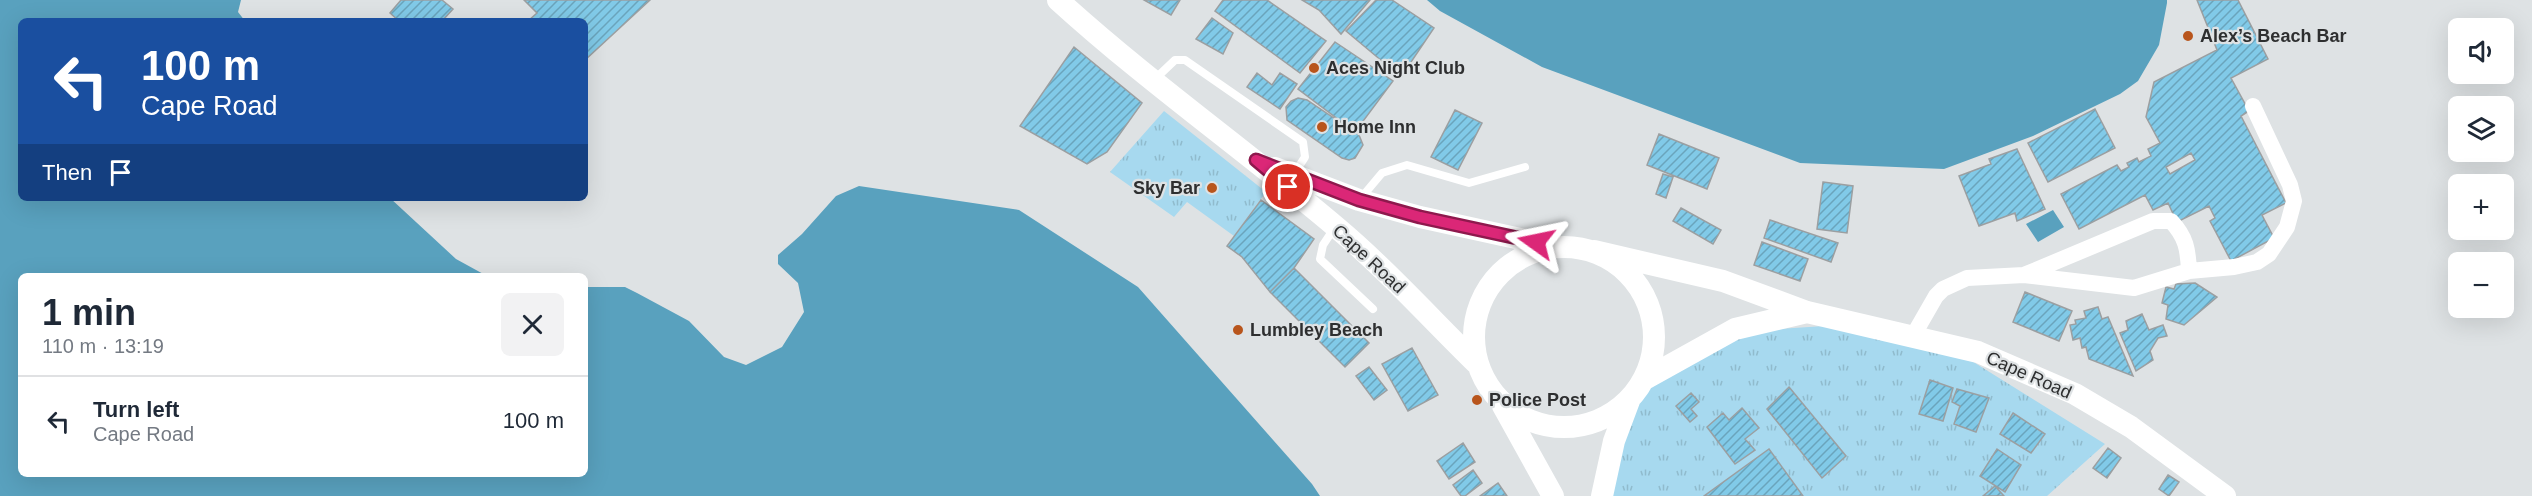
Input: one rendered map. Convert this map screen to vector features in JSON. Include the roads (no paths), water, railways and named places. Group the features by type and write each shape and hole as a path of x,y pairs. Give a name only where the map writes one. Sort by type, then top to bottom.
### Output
{"main road":[{"name":"Cape Road","path":"1058,0 1153,82 1256,160 1341,231 1476,363"},
{"name":"Cape Road","path":"1256,160 1359,200 1420,217 1559,247"},
{"path":"1341,231 1359,200"},
{"path":"1552,496 1476,363 1473,330 1481,299 1500,273 1527,254 1559,247 1594,251 1617,264 1636,282 1648,304 1655,329 1654,355 1645,379 1629,401 1607,466 1602,496"},
{"name":"Cape Road","path":"1594,251 1723,281 1807,312 1978,352 2074,394 2131,427 2225,496"},
{"path":"1645,379 1734,329 1807,312"},
{"path":"1500,402 1530,422 1565,429 1600,421 1629,401"}],"street":[{"path":"1913,336 1936,296 1943,289 1967,278 2024,275 2134,288 2189,271 2234,267 2257,262 2270,254 2280,242 2290,221 2294,201 2290,185 2253,106"},
{"path":"2024,275 2153,221 2171,221 2181,232 2188,244 2189,271"}],"lane":[{"path":"1153,82 1175,60 1185,60 1303,142 1305,158 1293,175"},
{"path":"1359,200 1382,173 1407,165 1469,183 1525,167"},
{"path":"1341,231 1323,245 1320,259 1373,309"}],"place":[{"name":"Alex’s Beach Bar","path":"2188,36"},
{"name":"Aces Night Club","path":"1314,68"},
{"name":"Home Inn","path":"1322,127"},
{"name":"Sky Bar","path":"1212,188"},
{"name":"Lumbley Beach","path":"1238,330"},
{"name":"Police Post","path":"1477,400"}]}
